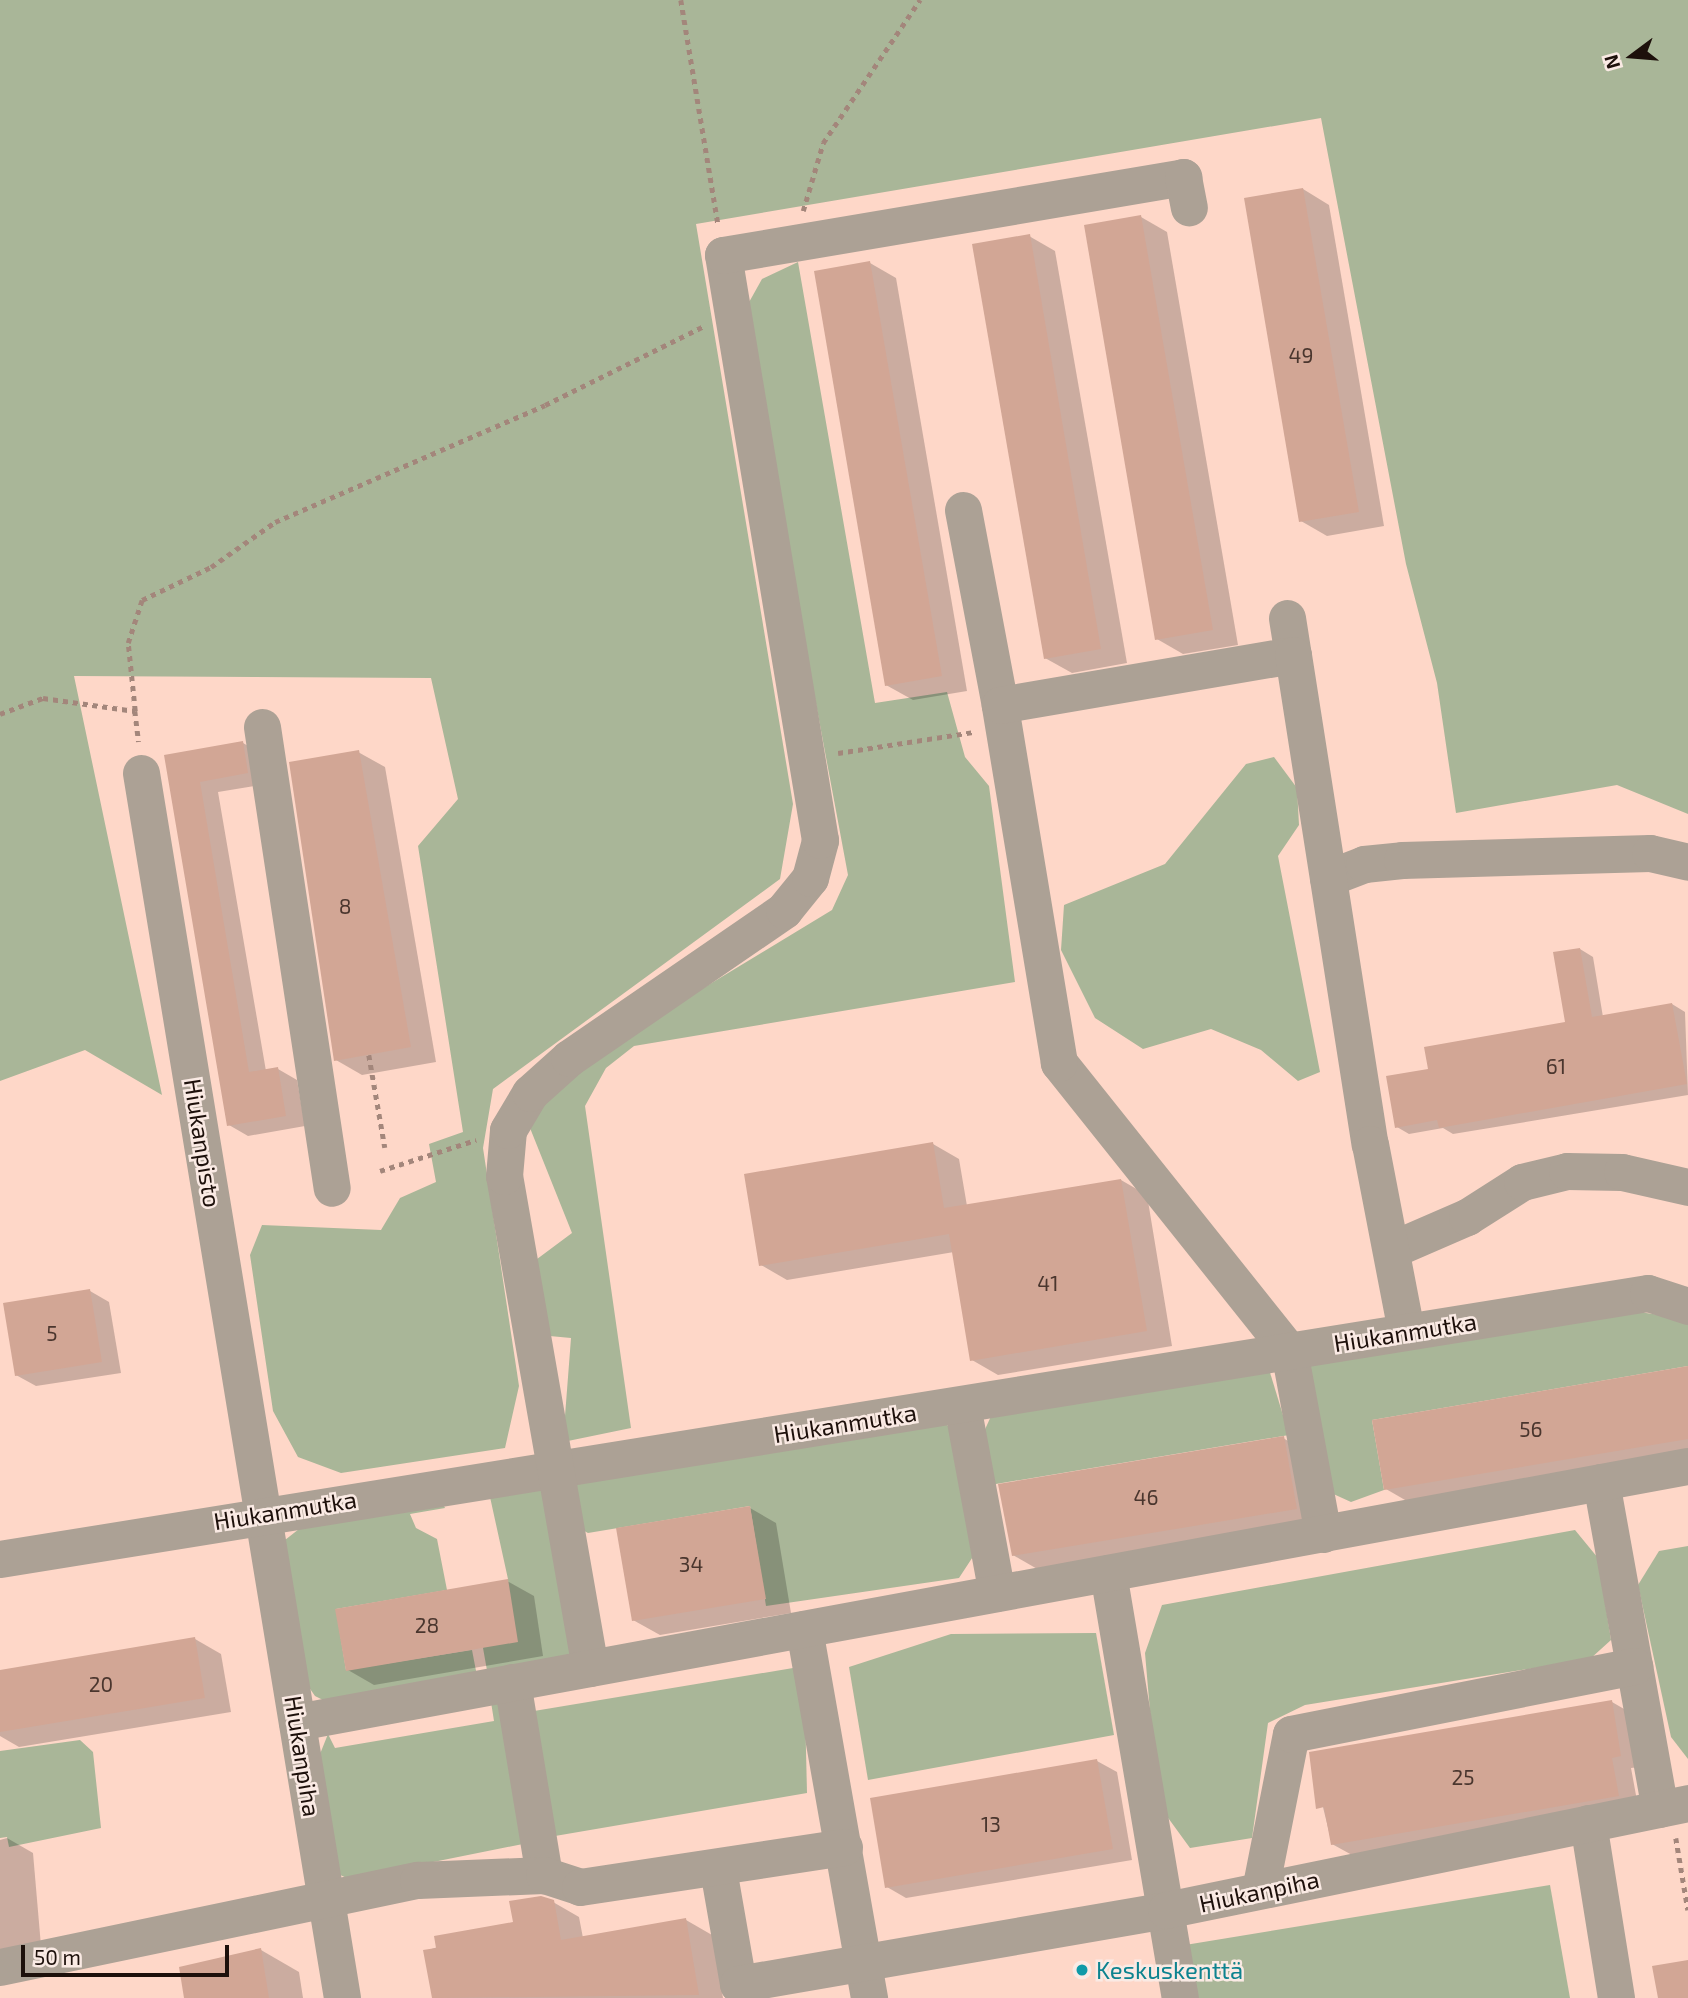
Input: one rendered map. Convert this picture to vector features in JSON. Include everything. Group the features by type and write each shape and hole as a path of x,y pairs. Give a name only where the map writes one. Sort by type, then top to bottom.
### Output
{"street":[{"path":"590,1668 553,1469 504,1176 508,1130 530,1093 569,1058 793,900 810,878 820,840 729,312 723,255 793,246 920,238 1183,177 1189,207"},
{"path":"963,510 1001,716 1059,1063 1289,1351 1323,1534"},
{"path":"1287,618 1328,878 1406,1331"},
{"path":"1001,716 1293,655"},
{"path":"262,727 332,1188"},
{"name":"Hiukanpisto","path":"141,763 264,1514"},
{"path":"1328,878 1364,864 1402,860 1650,853 1688,862"},
{"path":"1393,1249 1456,1222 1521,1182 1567,1171 1622,1172 1688,1187"},
{"name":"Hiukanmutka","path":"0,1559 264,1514 962,1405 1648,1293 1688,1306"},
{"path":"962,1405 997,1593"},
{"path":"297,1722 1688,1466"},
{"path":"1601,1482 1634,1666 1673,1806"},
{"name":"Hiukanpiha","path":"264,1514 342,1998"},
{"path":"1108,1573 1180,1998"},
{"path":"804,1629 866,1980"},
{"path":"1260,1890 1291,1734 1634,1666"},
{"path":"512,1682 544,1875"},
{"name":"Hiukanpiha","path":"718,1869 738,1984 866,1980 1166,1910 1673,1806"},
{"path":"1588,1823 1616,1998"},
{"path":"0,1967 326,1897 418,1880 544,1875 580,1887 718,1869 844,1847"}],"path":[{"path":"681,0 723,255"},
{"path":"793,246 823,143 920,0"},
{"path":"141,763 128,643 142,600 211,567 275,522 652,356 729,312"},
{"path":"0,714 43,698 135,711"},
{"path":"807,758 1001,716"},
{"path":"369,1055 385,1148"},
{"path":"380,1171 508,1130"},
{"path":"1673,1806 1688,1910"}],"green space":[{"path":"0,0 1688,0 1688,814 1617,785 1456,813 1437,683 1406,564 1321,118 696,224 793,804 780,879 493,1089 483,1148 519,1386 505,1448 341,1473 298,1457 273,1411 250,1255 262,1225 381,1230 400,1198 436,1182 429,1144 463,1132 418,846 458,799 431,678 74,676 162,1095 85,1050 0,1081"},
{"path":"798,262 875,703 947,692 965,757 989,786 1015,982 634,1046 606,1068 585,1106 631,1428 563,1442 571,1338 539,1335 525,1268 572,1233 528,1123 548,1094 606,1047 832,910 848,875 743,313 762,279"},
{"path":"1274,757 1297,788 1299,825 1278,856 1320,1072 1298,1081 1261,1050 1211,1029 1143,1049 1095,1018 1061,950 1064,905 1165,864 1246,764"},
{"path":"1639,1312 1688,1319 1688,1366 1372,1420 1384,1490 1351,1502 1329,1492 1303,1373 1311,1358"},
{"path":"1268,1366 1289,1435 990,1485 982,1436 992,1414"},
{"path":"942,1418 958,1440 976,1552 959,1578 766,1606 750,1506 588,1533 579,1528 572,1492 577,1478"},
{"path":"540,1483 576,1641 566,1662 488,1676 483,1648 508,1579 490,1497"},
{"path":"441,1500 445,1508 410,1514 416,1528 437,1539 447,1590 336,1609 346,1670 472,1650 477,1676 327,1702 315,1696 306,1683 285,1540 308,1522"},
{"path":"1575,1530 1598,1558 1611,1640 1590,1659 1305,1705 1268,1723 1252,1838 1190,1848 1158,1804 1145,1653 1162,1605"},
{"path":"1688,1546 1688,1759 1671,1737 1638,1585 1659,1551"},
{"path":"1096,1633 1114,1735 868,1780 849,1667 951,1634"},
{"path":"793,1668 805,1709 807,1793 555,1836 534,1711"},
{"path":"491,1702 501,1702 523,1844 349,1879 338,1874 318,1759 328,1734 335,1748 494,1721"},
{"path":"80,1740 93,1752 101,1828 9,1847 7,1837 0,1838 0,1751"},
{"path":"1550,1885 1570,1998 1187,1998 1179,1946"}],"building":[{"path":"1303,188 1359,512 1299,522 1244,198"},
{"path":"1141,215 1213,630 1155,640 1084,225"},
{"path":"1030,234 1101,649 1044,659 972,244"},
{"path":"870,261 942,676 885,686 814,271"},
{"path":"243,741 248,773 200,782 249,1072 278,1067 286,1116 227,1126 164,755"},
{"path":"359,750 411,1047 334,1061 289,762"},
{"path":"1580,948 1592,1017 1672,1003 1687,1084 1439,1128 1437,1120 1395,1128 1386,1076 1428,1069 1424,1047 1565,1022 1553,952"},
{"path":"933,1142 944,1208 1121,1179 1147,1331 970,1361 949,1234 759,1266 744,1174"},
{"path":"90,1289 102,1362 15,1376 3,1303"},
{"path":"1688,1366 1688,1439 1384,1490 1372,1420"},
{"path":"1284,1436 1297,1509 1012,1556 998,1484"},
{"path":"750,1506 766,1599 632,1621 616,1528"},
{"path":"508,1579 518,1642 346,1671 335,1609"},
{"path":"195,1637 205,1698 0,1732 0,1670"},
{"path":"1612,1700 1621,1756 1612,1758 1619,1796 1331,1845 1324,1807 1316,1809 1309,1752"},
{"path":"1097,1759 1113,1849 885,1888 870,1798"},
{"path":"541,1896 554,1900 561,1940 686,1918 699,1995 432,1998 423,1950 436,1948 434,1936 513,1922 509,1901"},
{"path":"261,1948 269,1998 184,1998 179,1967"},
{"path":"1688,1960 1688,1998 1658,1998 1652,1966"}],"place":[{"name":"Keskuskenttä","path":"1082,1970"}]}
